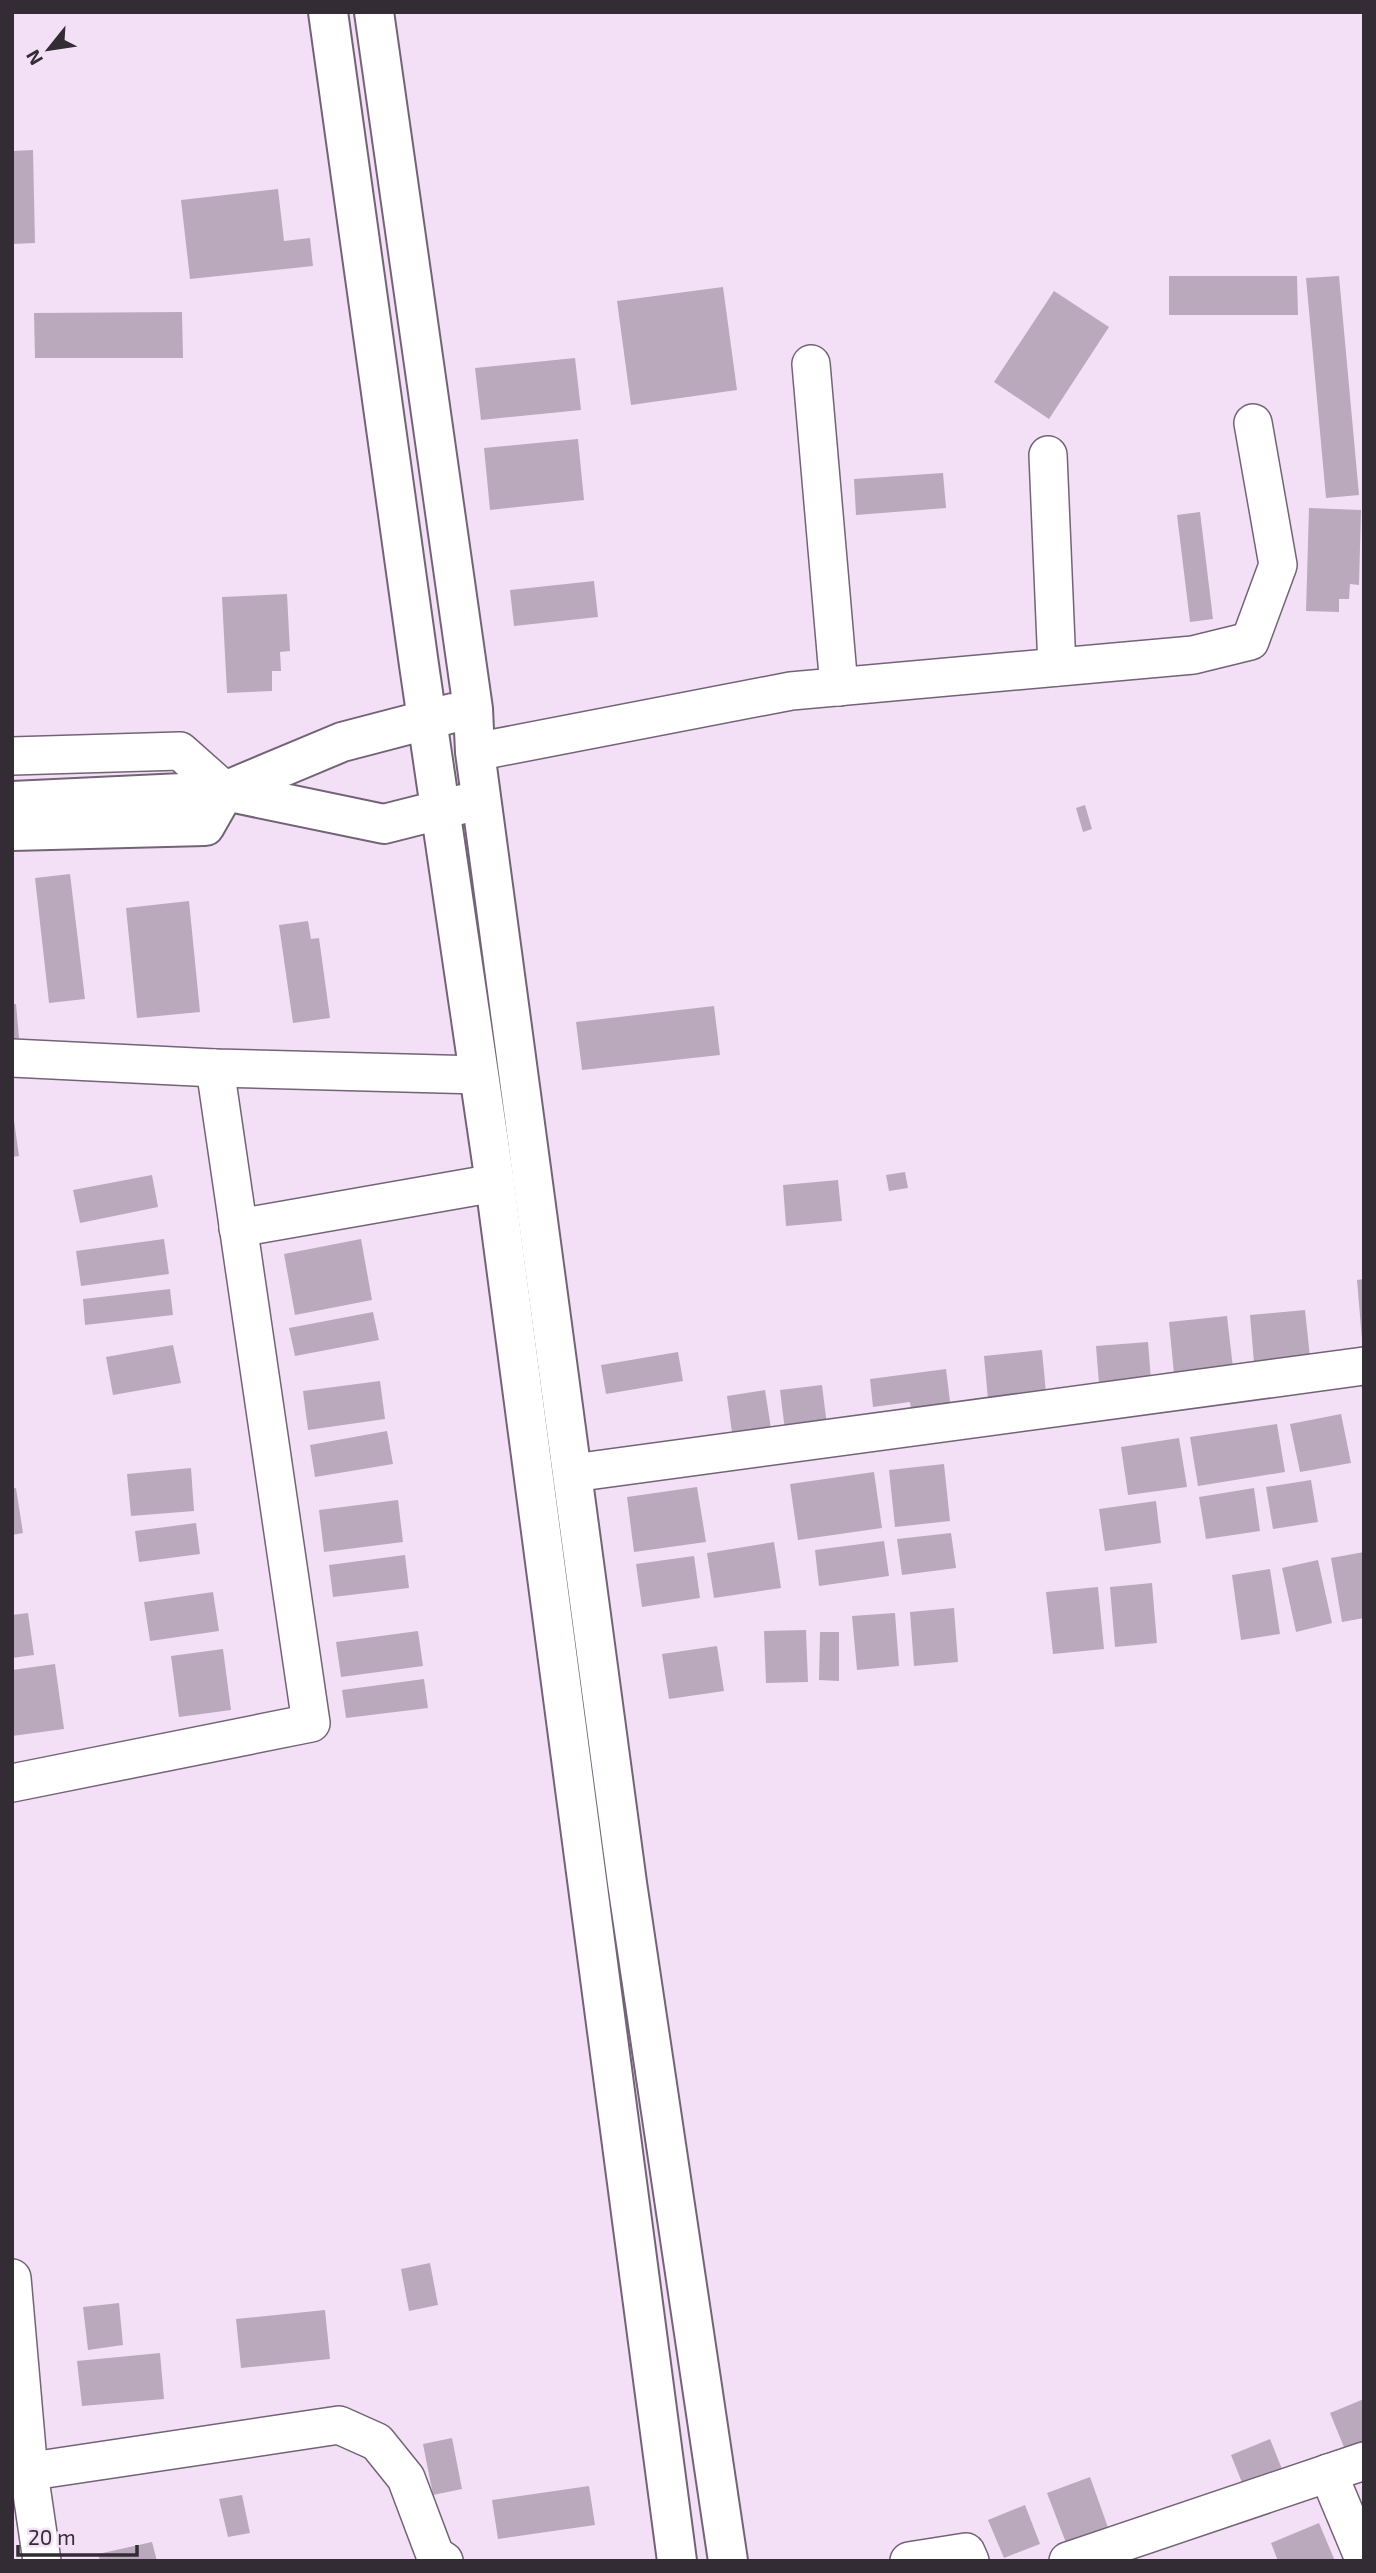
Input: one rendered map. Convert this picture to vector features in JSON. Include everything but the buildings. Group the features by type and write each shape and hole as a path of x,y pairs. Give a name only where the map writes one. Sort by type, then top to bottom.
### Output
{"main road":[{"path":"328,12 495,1183 670,2559"},
{"path":"374,12 473,709 475,752 627,1883 728,2561"},
{"path":"12,831 205,825 225,791 342,742 473,709"},
{"path":"12,801 225,791 384,824 482,798"}],"street":[{"path":"811,364 839,687"},
{"path":"475,752 791,691 1193,655 1250,641 1278,565 1253,423"},
{"path":"1048,455 1058,667"},
{"path":"12,756 180,751 225,791"},
{"path":"12,1058 215,1068 479,1075"},
{"path":"12,1783 311,1723 215,1068"},
{"path":"238,1228 495,1183"},
{"path":"573,1473 1364,1366"},
{"path":"12,2278 21,2474 42,2561"},
{"path":"21,2474 339,2425 377,2442 406,2478 435,2555 444,2561"},
{"path":"1068,2561 1364,2461"},
{"path":"1328,2473 1364,2559"},
{"path":"909,2561 966,2552 970,2561"}]}
